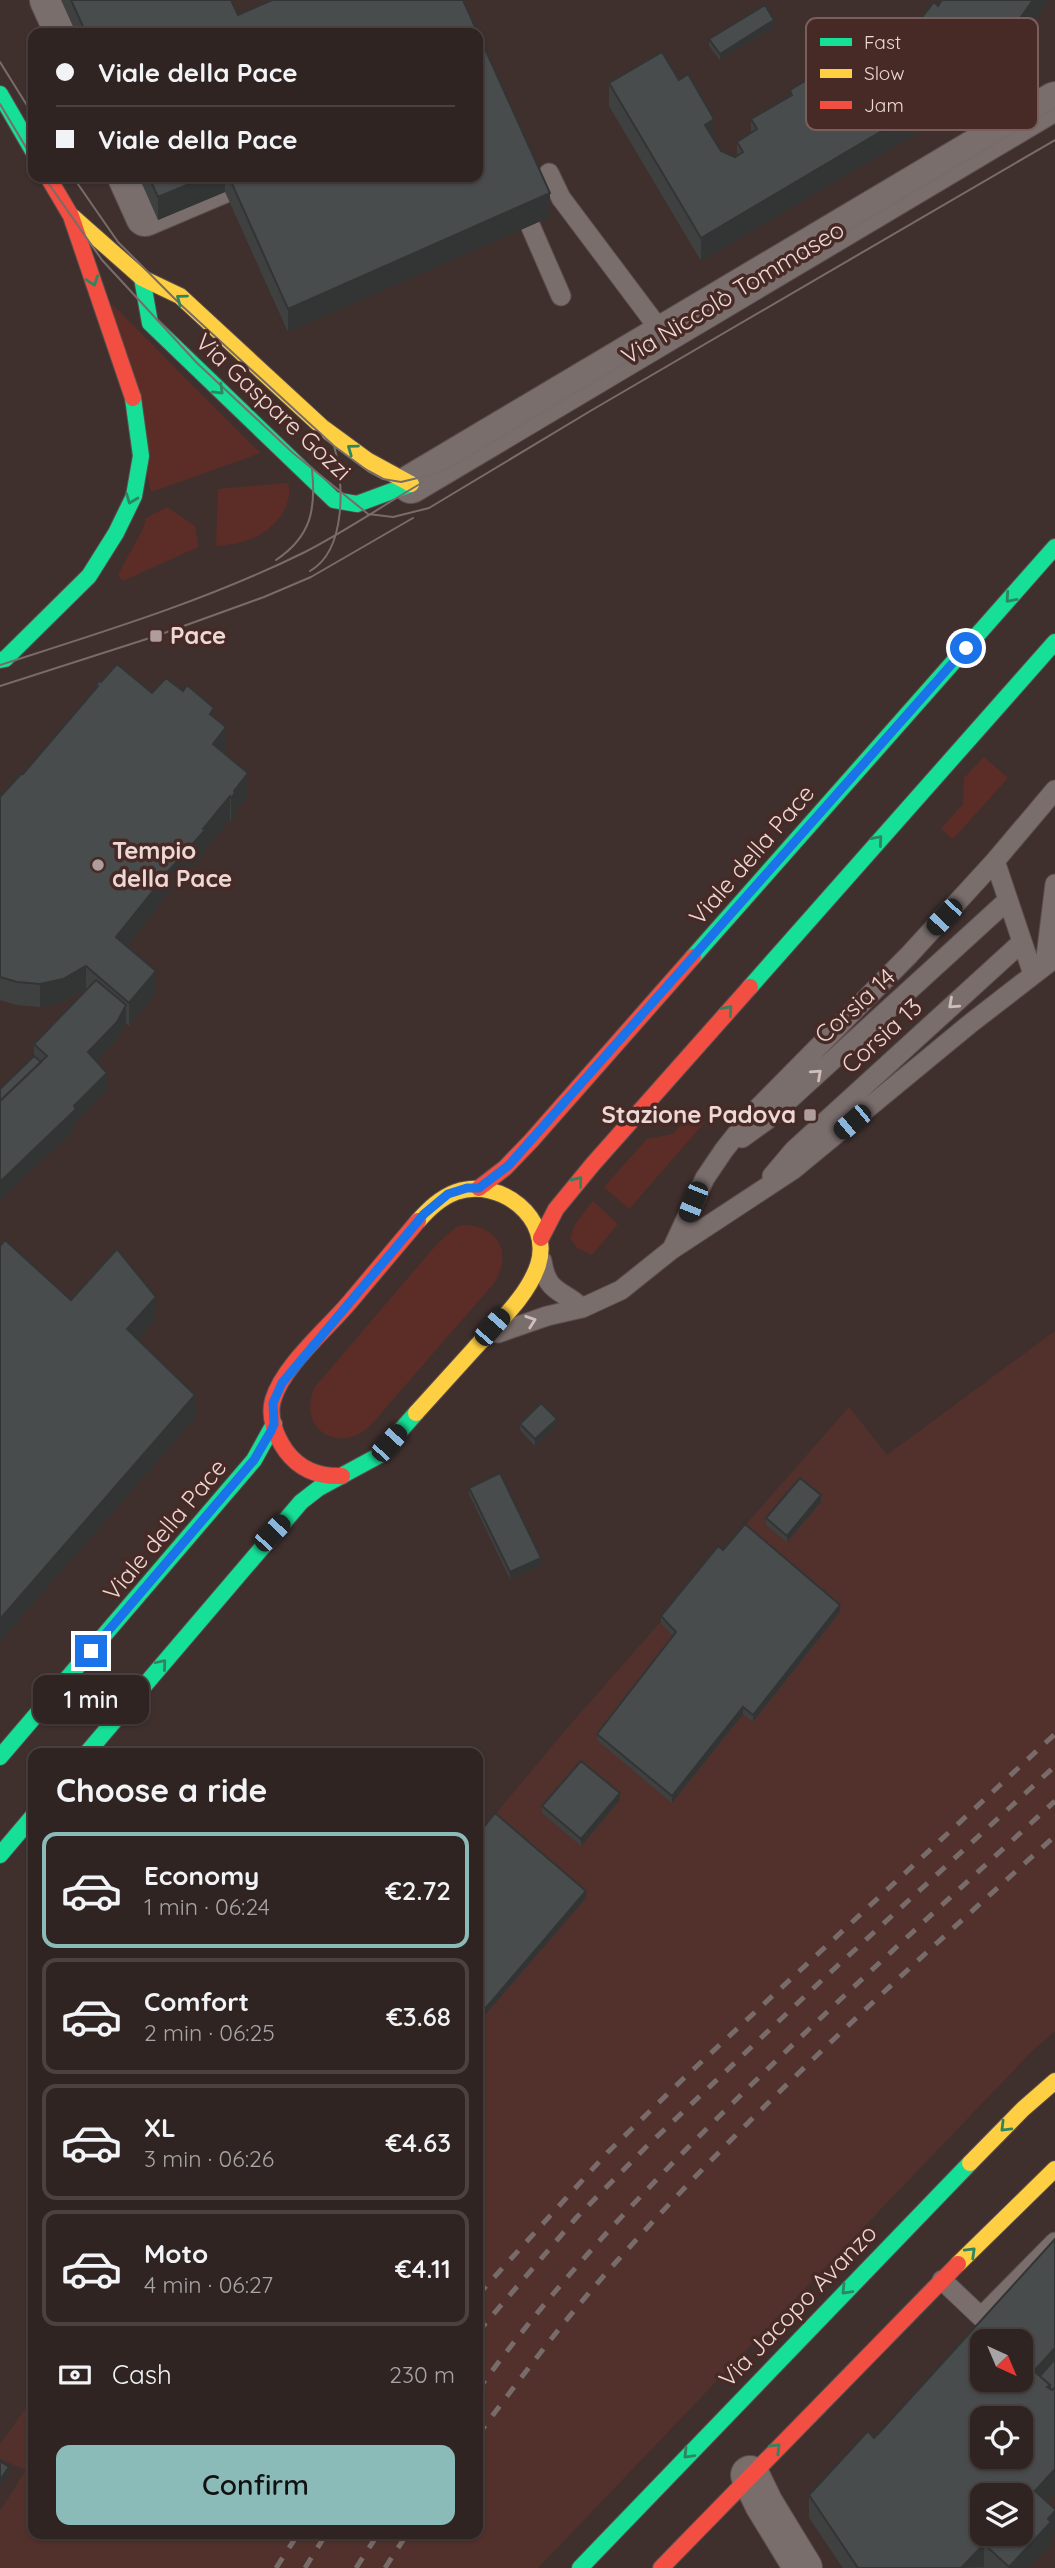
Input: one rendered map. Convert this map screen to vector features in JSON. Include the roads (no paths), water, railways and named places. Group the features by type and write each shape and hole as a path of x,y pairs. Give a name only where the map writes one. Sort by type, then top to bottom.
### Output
{"street":[{"path":"49,0 62,28"},
{"path":"0,94 28,142"},
{"name":"Via Niccolò Tommaseo","path":"1038,111 1055,101"},
{"name":"Via Niccolò Tommaseo","path":"411,484 1006,130"},
{"path":"129,182 145,217 227,182"},
{"name":"Via Gaspare Gozzi","path":"2,660 89,576 116,533 134,496 141,456 136,406 71,216 52,183"},
{"name":"Via Gaspare Gozzi","path":"71,216 142,278 180,296 322,427 367,460 411,484"},
{"name":"Via Gaspare Gozzi","path":"142,278 150,323 334,500 357,504 411,484"},
{"name":"Viale della Pace","path":"0,1757 254,1460 274,1424 273,1403 282,1383 424,1214 448,1194 467,1188 479,1188 505,1168 531,1141 1055,547"},
{"path":"91,1748 301,1502 314,1490 354,1473 378,1456 482,1339 524,1289 536,1268 541,1245 556,1209 586,1171 1055,642"},
{"path":"479,1188 510,1198 528,1213 541,1245"},
{"path":"274,1424 284,1449 302,1467 322,1476 342,1476"},
{"path":"0,1855 28,1822"},
{"name":"Via Jacopo Avanzo","path":"580,2568 907,2226 1023,2109 1055,2081"},
{"path":"661,2568 750,2474 1055,2169"},
{"path":"750,2474 764,2504 803,2568"}],"lane":[{"path":"29,0 41,28"},
{"path":"549,173 561,198 663,334"},
{"path":"506,194 561,296"},
{"path":"671,1250 705,1178 754,1112 909,955 995,861 1055,790"},
{"path":"995,861 1022,942 1044,965"},
{"path":"482,1339 547,1316 582,1308 621,1290 671,1250 794,1169 1044,965 1055,884"},
{"name":"Corsia 14","path":"724,1150 767,1120 1008,900"},
{"name":"Corsia 13","path":"760,1191 794,1150 1022,942"},
{"path":"541,1245 547,1280 554,1289 582,1308"},
{"path":"942,2280 981,2317 1055,2242"}],"tram line":[{"path":"0,62 28,107"},
{"path":"0,104 28,151"},
{"path":"1038,118 1055,108"},
{"path":"76,182 118,242 180,304 334,446 368,471 383,479 401,482 449,468 1018,130"},
{"path":"47,182 102,260 197,363 293,453 368,514 393,517 429,508 1055,140"},
{"path":"310,571 322,561 331,548 340,514 340,477 334,446"},
{"path":"276,560 297,541 309,520 313,496 312,469"},
{"path":"0,665 155,614 268,569 320,544 425,481"},
{"path":"0,686 156,636 264,597 311,577 413,518"}],"railway":[{"path":"483,2290 608,2152 684,2078 1055,1734"},
{"path":"483,2326 576,2218 645,2148 822,1980 1055,1766"},
{"path":"483,2383 547,2301 660,2176 814,2025 1055,1801"},
{"path":"483,2428 545,2346 598,2282 722,2150 886,1990 1055,1836"},
{"path":"276,2568 295,2539"},
{"path":"305,2568 323,2539"},
{"path":"356,2568 375,2539"},
{"path":"385,2568 404,2539"}],"place":[{"name":"Pace","path":"156,636"},
{"name":"Tempio della Pace","path":"98,865"},
{"name":"Stazione Padova","path":"810,1115"}]}
